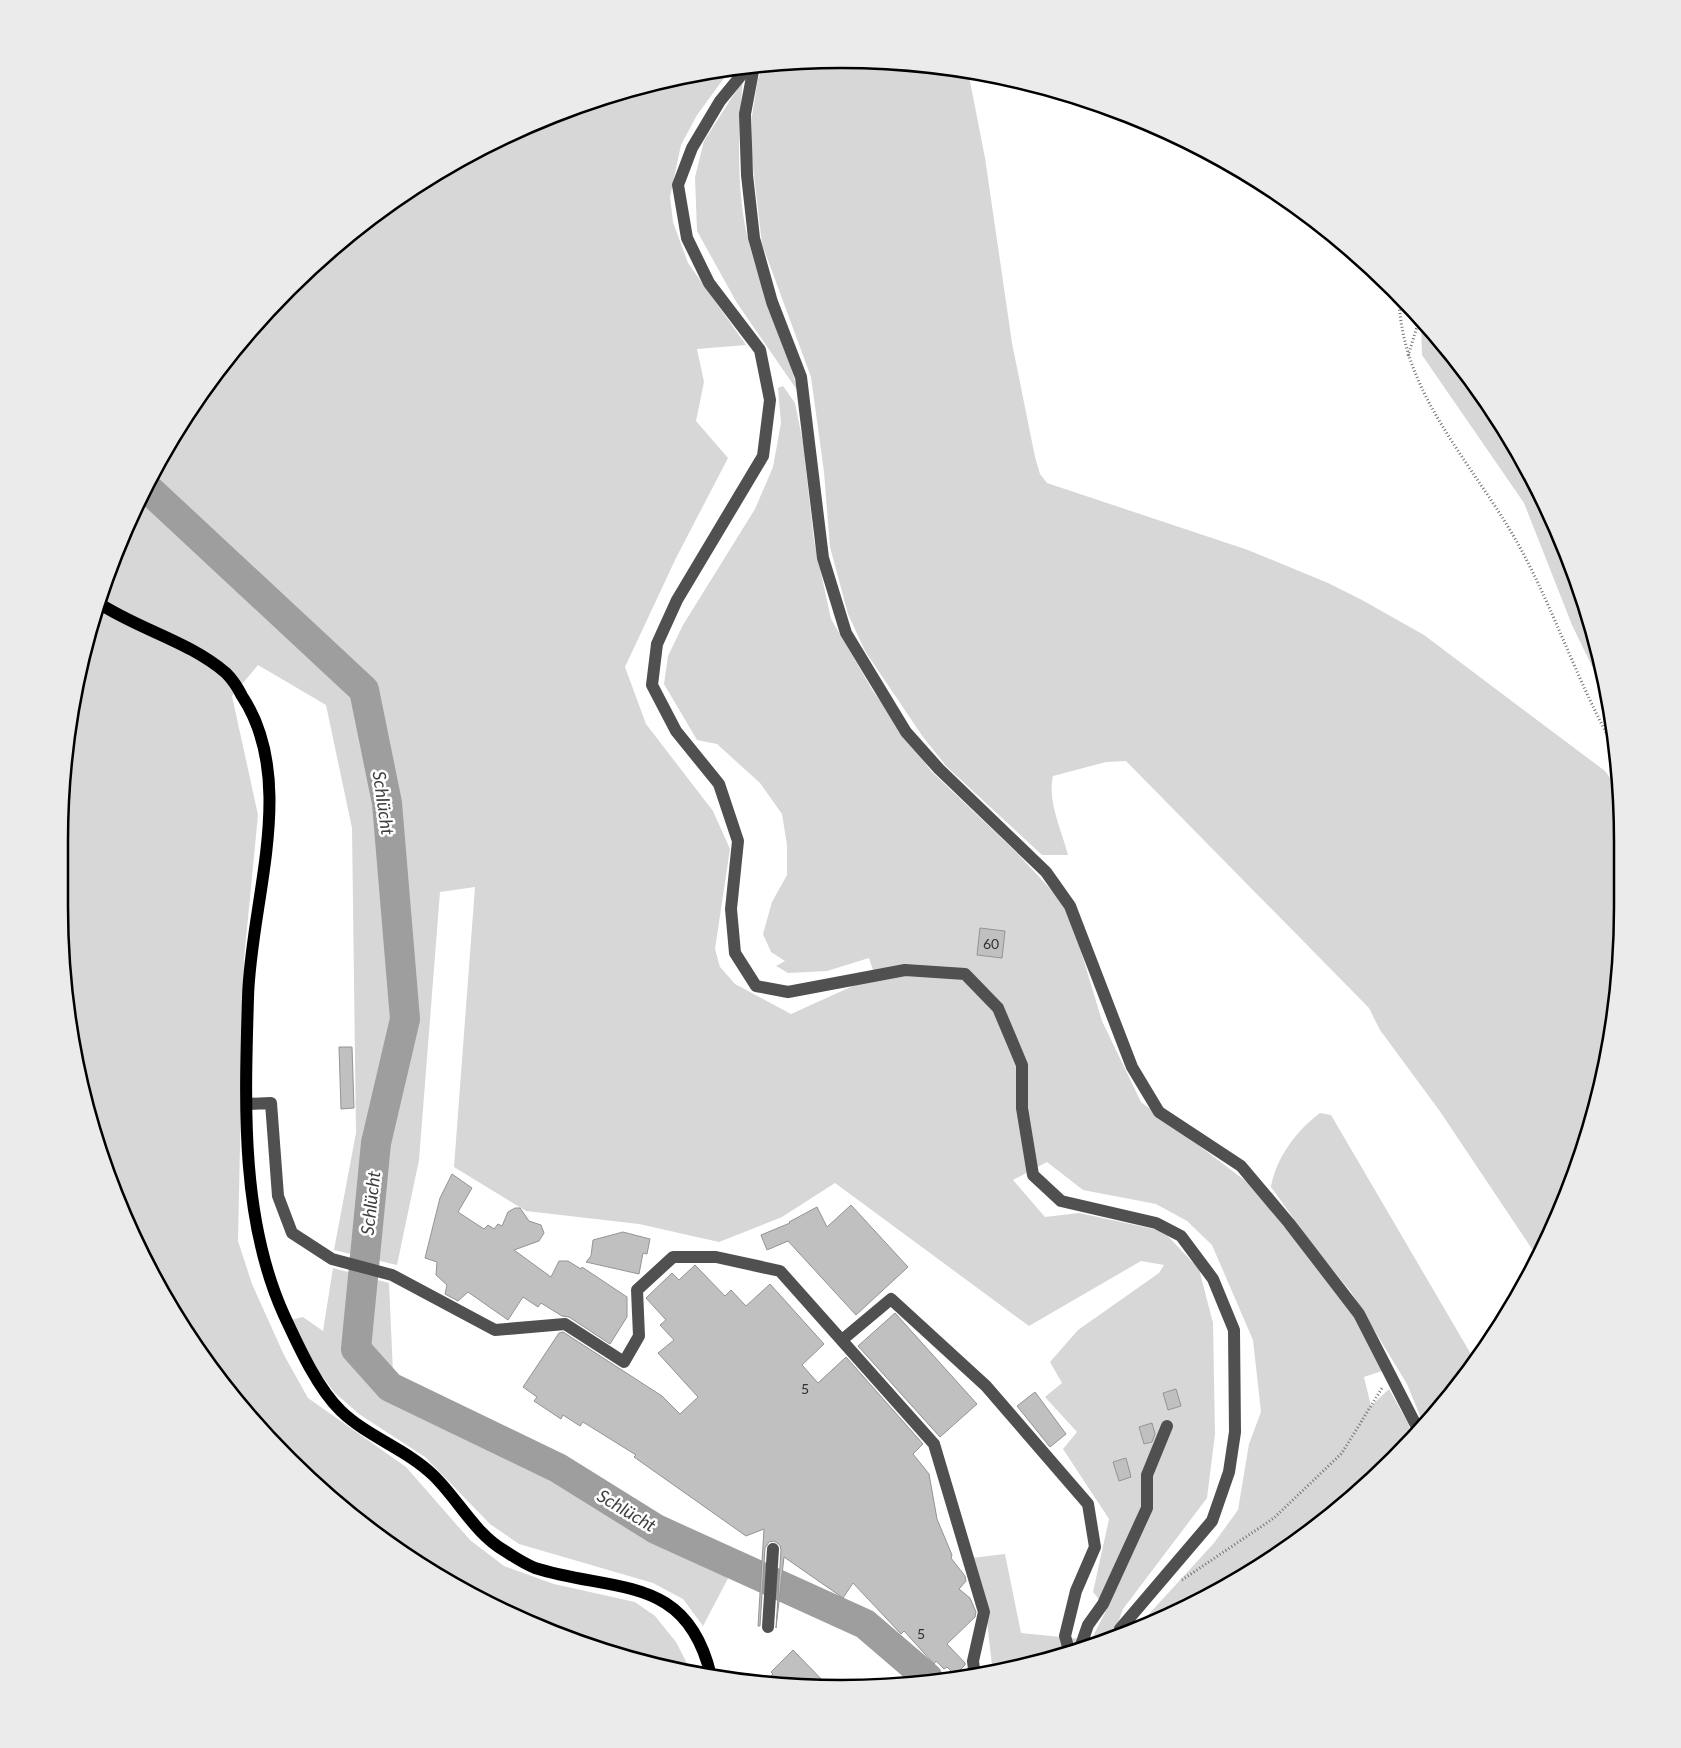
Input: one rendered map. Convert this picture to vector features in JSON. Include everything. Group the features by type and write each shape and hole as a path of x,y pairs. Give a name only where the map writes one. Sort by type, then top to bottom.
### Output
{"main road":[{"path":"105,606 195,654 227,674 252,711 261,738 269,782 269,818 264,883 254,932 248,994 247,1104 250,1168 259,1236 269,1275 284,1314 304,1355 325,1391 341,1411 360,1426 409,1456 430,1472 455,1497 480,1531 499,1548 531,1566 561,1575 609,1582 644,1591 671,1607 684,1619 697,1637 708,1669"}],"street":[{"path":"753,73 745,114 747,175 754,238 772,302 801,377 823,558 846,633 906,732 939,769 1046,872 1070,906 1132,1068 1159,1112 1241,1166 1289,1223 1359,1314 1415,1424"},
{"path":"743,74 715,109 692,148 678,185 688,238 709,283 760,350 770,400 763,456 677,600 657,644 652,684 676,731 719,784 738,840 731,909 735,953 756,986 788,992 905,970 964,974 998,1008 1022,1066 1022,1108 1033,1175 1061,1201 1156,1223 1182,1236 1213,1279 1234,1330 1235,1432 1230,1472 1212,1521 1121,1627"},
{"path":"247,1104 271,1103 278,1196 292,1234 332,1259 392,1275 494,1330 565,1324 624,1362 639,1336 637,1290 673,1257 716,1257 780,1271 934,1444 984,1612 973,1661 974,1669"},
{"path":"842,1340 891,1299 986,1386 1088,1504 1095,1547 1076,1591 1065,1636 1068,1646"},
{"path":"1082,1641 1088,1625 1103,1604 1146,1508 1147,1475 1167,1426"},
{"path":"768,1627 773,1549"}],"path":[{"path":"1400,308 1408,356 1426,397 1525,556 1605,728"},
{"path":"1408,356 1417,326"},
{"path":"1181,1580 1274,1518 1342,1453 1390,1375"}],"shaded area":[{"path":"840,68 891,69 969,79 985,158 1012,343 1035,457 1040,474 1047,483 1248,550 1328,583 1362,600 1424,635 1605,771 1611,779 1614,840 1612,958 1599,1058 1587,1108 1572,1156 1555,1203 1533,1251 1439,1110 1380,1030 1369,1008 1126,761 1106,762 1053,776 1052,796 1068,855 1042,855 947,767 923,737 865,651 848,614 830,547 824,472 811,377 762,244 752,159 752,116 758,79 761,72"},
{"path":"725,76 697,115 681,145 670,197 673,222 688,263 746,345 697,349 704,382 696,421 728,458 676,558 625,667 646,724 713,811 730,849 715,949 720,967 735,984 791,1014 875,976 869,958 827,971 788,973 776,966 785,961 771,952 763,934 772,902 787,875 787,845 782,814 760,783 717,744 697,740 664,684 668,656 683,625 755,509 773,467 781,423 778,388 783,386 795,403 803,443 814,541 831,619 873,691 931,771 1015,851 1068,908 1102,1021 1141,1102 1259,1191 1356,1315 1382,1371 1364,1377 1371,1406 1389,1389 1410,1430 1350,1489 1311,1521 1227,1577 1146,1618 1214,1543 1238,1510 1249,1444 1261,1412 1253,1340 1212,1245 1187,1221 1156,1204 1083,1190 1047,1162 1013,1180 1045,1217 1079,1213 1163,1231 1199,1269 1213,1323 1215,1434 1207,1498 1123,1609 1116,1629 1092,1638 1107,1609 1093,1592 1109,1519 1063,1449 1077,1432 1045,1397 1062,1383 1050,1362 1078,1330 1159,1273 1164,1265 1141,1261 1029,1326 835,1183 782,1217 719,1242 639,1224 526,1211 454,1167 475,887 440,892 419,1160 397,1265 334,1250 356,1133 352,828 326,705 258,665 232,696 258,815 244,959 238,1241 252,1284 284,1355 308,1398 406,1467 470,1540 504,1566 554,1584 635,1602 655,1616 676,1642 688,1666 640,1654 545,1622 499,1601 454,1577 370,1521 331,1489 259,1417 227,1378 171,1294 147,1249 126,1203 94,1108 82,1058 69,958 69,790 82,690 94,640 126,545 147,499 171,454 227,370 259,331 331,259 370,227 454,171 499,147 545,126 592,109 640,94 690,82"},
{"path":"743,80 739,160 744,220 753,258 787,352 797,390 737,303 697,231 695,177 704,141"},
{"path":"1421,330 1454,370 1510,454 1534,499 1555,545 1572,592 1595,672 1572,625 1524,503 1422,355"},
{"path":"1320,1113 1331,1115 1471,1354 1421,1418 1407,1384 1351,1292 1314,1247 1271,1187 1282,1156 1295,1137"},
{"path":"333,1268 389,1283 393,1373 584,1473 735,1565 703,1626 683,1599 653,1583 519,1544 490,1524 425,1457 359,1414 334,1392 308,1357 291,1320 303,1317 323,1331"},
{"path":"1005,1554 1021,1633 1087,1640 1041,1654 992,1666 985,1604 971,1558"}],"building":[{"path":"980,928 1005,931 1002,958 977,955"},
{"path":"339,1047 352,1047 354,1108 341,1109"},
{"path":"452,1174 472,1188 458,1212 484,1229 488,1225 494,1229 498,1224 502,1226 508,1212 515,1208 520,1208 529,1221 541,1225 544,1233 539,1241 514,1250 551,1277 559,1261 568,1261 581,1269 582,1267 627,1297 627,1317 610,1344 569,1317 562,1316 541,1303 538,1307 523,1297 508,1320 468,1292 458,1301 445,1294 447,1285 436,1275 437,1262 425,1258 440,1198"},
{"path":"851,1205 908,1267 856,1315 788,1241 767,1250 761,1235 790,1223 817,1207 827,1227"},
{"path":"623,1232 650,1239 647,1254 643,1253 639,1274 586,1262 591,1256 593,1240"},
{"path":"695,1265 725,1296 731,1290 746,1306 770,1284 824,1344 802,1365 818,1383 846,1357 923,1444 913,1454 929,1474 937,1519 952,1555 951,1558 965,1576 966,1581 959,1589 970,1598 976,1612 975,1617 947,1644 965,1663 959,1671 952,1672 947,1667 944,1669 936,1661 934,1664 904,1631 901,1634 853,1583 843,1598 784,1557 776,1628 781,1550 780,1545 774,1541 769,1542 765,1548 760,1626 758,1626 764,1529 746,1536 634,1457 636,1455 583,1422 580,1426 563,1415 561,1419 534,1401 537,1397 523,1387 559,1333 563,1332 662,1396 680,1414 698,1397 658,1353 674,1340 660,1325 666,1320 646,1298 672,1273 679,1280"},
{"path":"895,1313 977,1404 940,1437 858,1346"},
{"path":"1176,1389 1181,1406 1168,1410 1163,1393"},
{"path":"1035,1392 1066,1434 1050,1447 1017,1406"},
{"path":"1152,1423 1155,1434 1152,1442 1144,1444 1139,1427"},
{"path":"1126,1458 1131,1477 1119,1481 1113,1462"},
{"path":"793,1650 822,1680 770,1677 773,1674 771,1672"}],"waterway":[{"name":"Schlücht","path":"151,492 364,690 387,803 405,1019 376,1143 356,1349 390,1387 558,1468 656,1529 865,1624 925,1676"}]}
